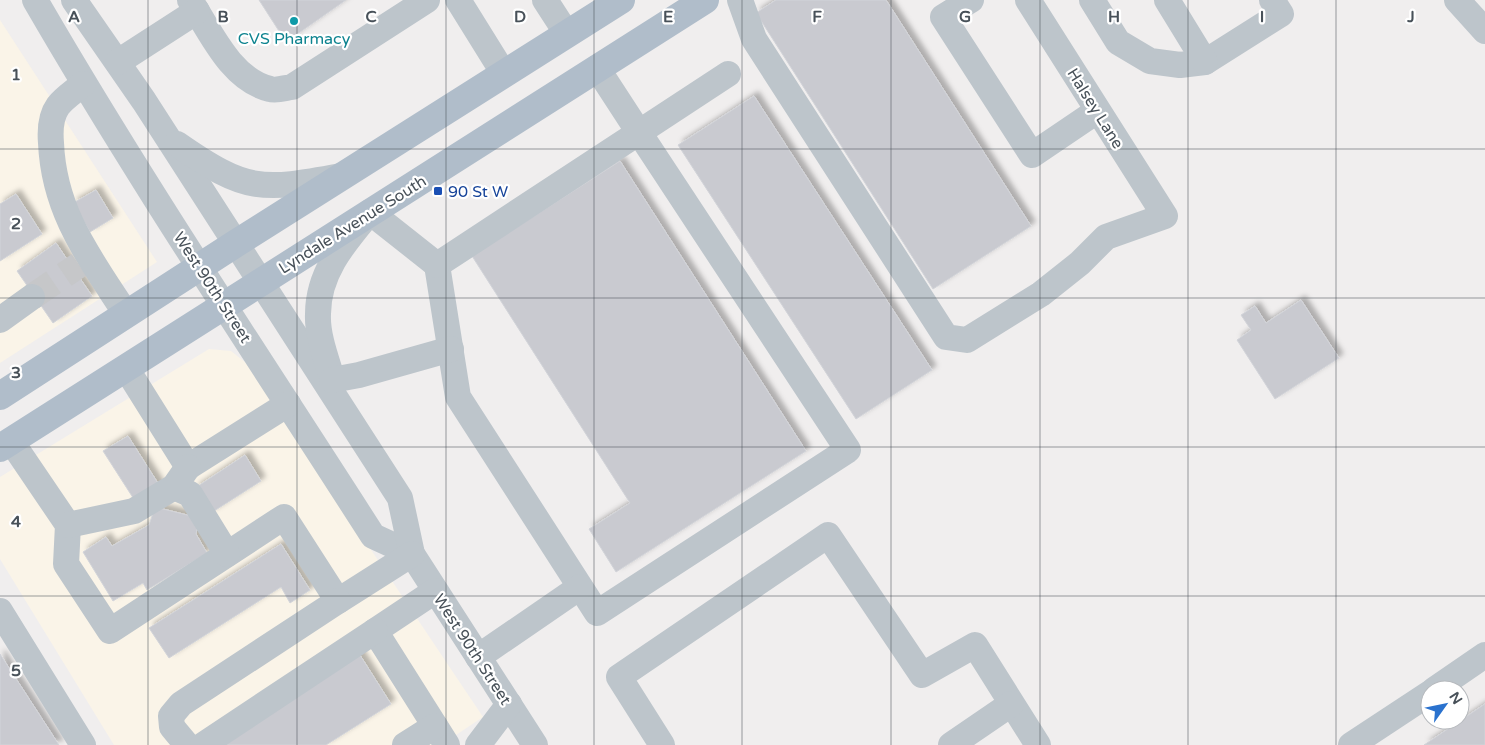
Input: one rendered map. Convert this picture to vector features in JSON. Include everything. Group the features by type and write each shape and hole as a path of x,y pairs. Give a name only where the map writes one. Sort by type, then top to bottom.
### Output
{"main road":[{"path":"0,396 235,244 622,0"},
{"name":"Lyndale Avenue South","path":"6,445 706,0"}],"street":[{"name":"West 90th Street","path":"35,0 84,84 199,267 373,536 412,554"},
{"name":"West 90th Street","path":"74,0 118,62 260,282 336,391 400,498 412,554 535,745"},
{"path":"118,62 193,5 234,68 250,83 272,90 292,86 426,0"},
{"path":"458,0 504,74"},
{"path":"545,0 567,34"},
{"name":"Halsey Lane","path":"740,0 754,39 946,337 966,340 1041,294 1080,263 1106,237 1165,216 1028,0"},
{"path":"971,0 937,8 1032,155 1098,111"},
{"path":"1092,0 1118,42 1150,61 1180,65 1205,62 1281,14 1272,0"},
{"path":"1167,0 1205,62"},
{"path":"1457,0 1485,31"},
{"path":"451,349 359,375 336,391 317,315 320,293 329,268 344,243 370,212 437,265 451,349 458,397 597,613 848,450 597,68"},
{"path":"437,265 638,130 728,74"},
{"path":"84,84 57,107 50,127 52,161 60,202 84,261 126,314"},
{"path":"168,138 213,169 232,179 254,185 295,185 345,175"},
{"path":"0,320 32,297"},
{"path":"126,368 190,494 227,554"},
{"path":"68,525 134,511 288,404"},
{"path":"6,445 68,525 66,564 110,631 284,517 338,601"},
{"path":"662,745 619,676 828,535 922,675 975,645 1038,745"},
{"path":"188,745 172,727 170,716 181,704 412,554"},
{"path":"478,657 580,587"},
{"path":"203,745 436,591"},
{"path":"0,611 83,745"},
{"path":"374,631 441,736 405,745"},
{"path":"1449,680 1485,656"},
{"path":"1351,745 1420,700"},
{"path":"478,745 509,704"},
{"path":"951,745 1011,704"}],"shaded area":[{"path":"0,20 157,262 0,363"},
{"path":"209,349 231,351 246,363 483,717 441,745 114,745 0,559 0,477"}],"building":[{"name":"CVS Pharmacy","path":"259,0 346,0 286,42"},
{"path":"776,0 886,0 1031,226 933,289 756,13"},
{"path":"754,96 932,370 856,419 678,145"},
{"path":"620,161 806,451 616,572 589,529 630,503 472,256"},
{"path":"96,190 113,218 90,232 73,203"},
{"path":"16,194 42,234 0,261 0,204"},
{"path":"56,243 92,296 53,323 17,271"},
{"path":"1301,300 1339,358 1275,399 1237,340 1251,330 1241,315 1255,306 1266,323"},
{"path":"128,436 161,488 137,504 103,451"},
{"path":"245,455 261,481 211,513 195,488"},
{"path":"155,507 199,518 196,534 207,553 147,590 143,583 113,601 83,552 106,537 112,546 149,525"},
{"path":"281,544 310,590 290,603 281,587 169,658 149,628"},
{"path":"358,652 391,704 326,745 214,745"},
{"path":"0,654 59,745 0,745"},
{"path":"1485,704 1485,745 1424,745 1446,730 1470,730 1470,714"}],"tunnel":[{"path":"32,297 79,265"}],"place":[{"name":"CVS Pharmacy","path":"294,21"},
{"name":"90 St W","path":"438,191"}]}
